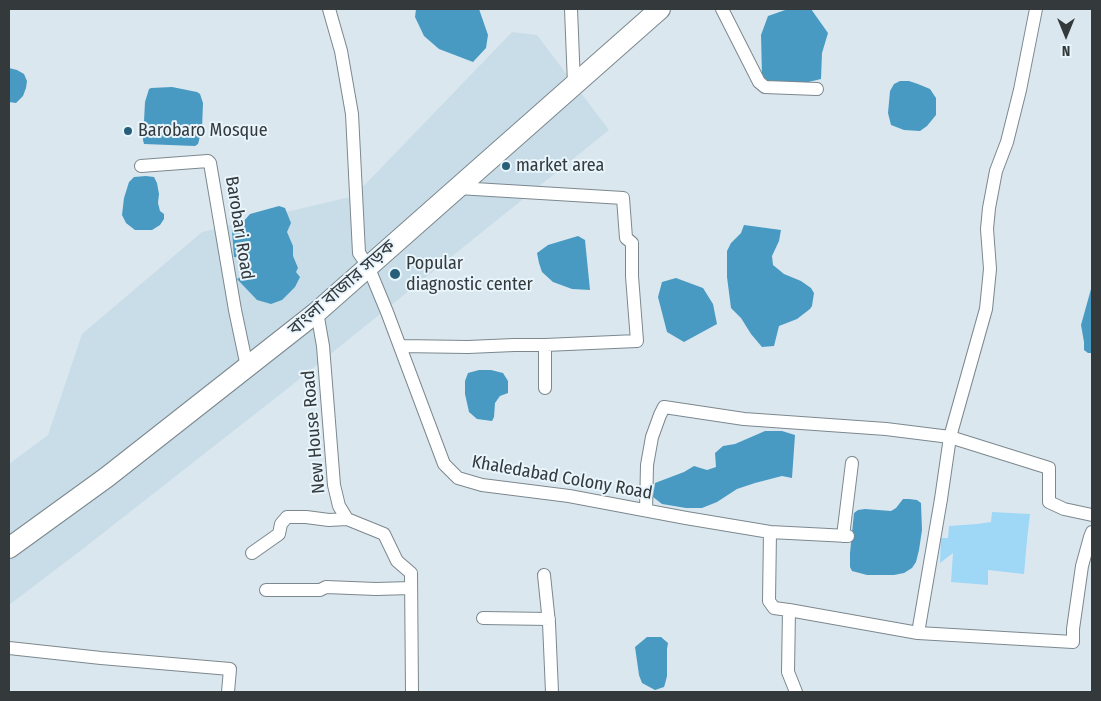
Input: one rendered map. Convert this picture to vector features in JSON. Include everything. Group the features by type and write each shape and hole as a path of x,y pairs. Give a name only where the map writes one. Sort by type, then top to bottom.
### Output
{"main road":[{"name":"বাংলা বাজার সড়ক","path":"11,541 107,477 317,312 660,9"}],"street":[{"name":"Khaledabad Colony Road","path":"329,9 341,51 352,114 360,253 368,266 388,312 444,464 458,478 482,485 569,496 770,532 845,536 852,463"},
{"path":"571,9 574,84"},
{"path":"722,9 759,82 765,87 817,89"},
{"path":"918,634 950,438 986,309 990,269 987,230 989,208 996,171 1007,142 1020,90 1036,9"},
{"name":"Barobari Road","path":"141,166 208,161 210,163 235,310 247,367"},
{"path":"400,346 468,347 636,341 632,243 626,238 623,198 458,188"},
{"name":"New House Road","path":"317,312 324,346 334,485 339,506 348,519"},
{"path":"545,345 545,388"},
{"path":"646,510 646,464 652,437 664,407 744,419 886,429 950,438 1049,468 1049,502 1064,509 1092,515"},
{"path":"252,553 279,534 281,524 287,517 329,520 348,519 384,534 398,561 411,573 412,692"},
{"path":"770,532 769,601 774,608 918,634 1072,642 1072,629 1082,566 1092,532"},
{"path":"544,575 549,619 552,692"},
{"path":"266,590 320,590 326,587 411,588"},
{"path":"789,610 788,672 796,692"},
{"path":"483,618 549,619"},
{"path":"9,648 230,669 228,692"}],"shaded area":[{"path":"416,9 479,9 488,35 486,48 473,62 439,49 424,36 415,17"},
{"path":"788,9 811,9 828,33 822,53 821,79 804,83 773,85 762,76 761,35 768,16"},
{"path":"512,32 537,35 609,130 287,389 9,605 9,464 48,435 82,334 202,232 354,196"},
{"path":"9,68 24,74 27,81 23,96 16,103 9,102"},
{"path":"900,81 909,81 930,89 936,98 936,115 920,131 904,130 891,125 888,113 890,91 894,84"},
{"path":"172,87 200,94 203,103 202,129 198,144 195,146 144,144 145,102 149,89"},
{"path":"134,177 154,177 157,183 158,203 160,211 164,214 164,219 160,225 152,230 135,230 126,223 122,215 124,198 129,182"},
{"path":"279,206 285,208 291,223 287,232 293,246 293,256 298,268 296,272 300,277 295,287 282,300 271,304 257,300 237,279 245,275 241,258 234,257 232,230 250,214"},
{"path":"744,225 781,230 779,241 772,256 773,265 784,274 801,281 811,288 814,293 810,309 797,319 779,326 774,346 762,347 741,318 731,308 727,277 727,251 731,243 741,233"},
{"path":"578,236 585,240 590,290 572,289 553,282 542,272 539,263 537,253 548,245"},
{"path":"676,278 703,288 713,304 717,324 684,342 667,332 658,297 662,282"},
{"path":"1092,278 1092,353 1088,353 1084,350 1081,325 1091,289"},
{"path":"479,370 503,373 508,381 508,393 500,396 495,403 492,421 477,419 469,412 465,394 465,381 468,373"},
{"path":"765,431 782,431 795,435 792,478 782,476 737,489 717,502 702,508 686,508 662,504 653,497 655,483 684,472 694,466 707,470 716,467 715,453 723,446 735,444"},
{"path":"903,499 917,500 921,503 922,530 916,562 912,568 904,573 894,575 867,575 852,571 850,567 850,553 854,513 865,509 891,511"},
{"path":"992,512 1030,514 1024,574 988,570 988,585 951,582 953,553 940,563 941,538 948,538 949,526 991,522"},
{"path":"647,637 661,637 668,643 665,684 664,687 655,690 642,683 639,675 635,647"}],"place":[{"name":"Barobaro Mosque","path":"128,131"},
{"name":"market area","path":"506,166"},
{"name":"Popular diagnostic center","path":"395,274"}]}
